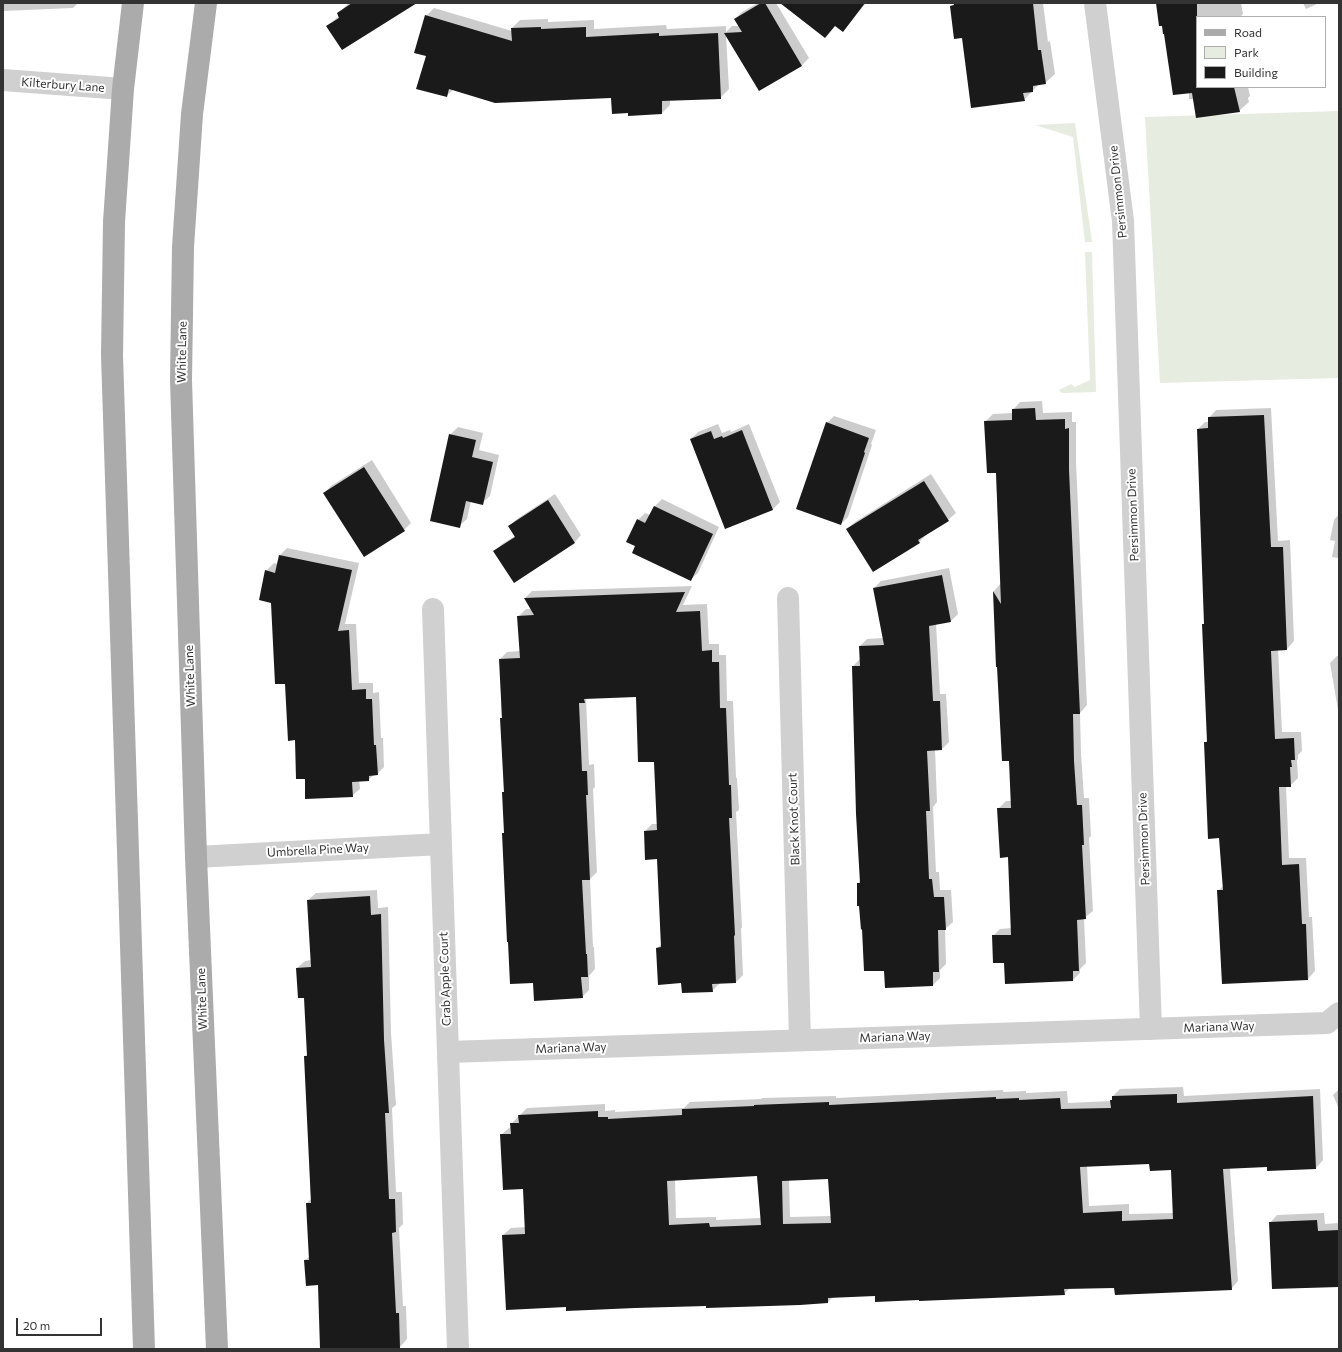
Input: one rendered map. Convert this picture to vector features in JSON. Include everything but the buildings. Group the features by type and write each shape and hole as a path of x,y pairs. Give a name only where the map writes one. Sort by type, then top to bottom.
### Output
{"main road":[{"path":"133,3 123,89 114,222 112,355 144,1349"},
{"name":"White Lane","path":"206,3 192,114 184,240 181,380 196,857 217,1349"}],"street":[{"name":"Persimmon Drive","path":"1095,3 1123,221 1151,1029"},
{"name":"Kilterbury Lane","path":"3,80 123,89"},
{"name":"Black Knot Court","path":"788,598 800,1040"},
{"name":"Crab Apple Court","path":"433,609 458,1349"},
{"name":"Umbrella Pine Way","path":"196,857 441,844"},
{"name":"Mariana Way","path":"448,1052 1327,1023 1339,1012"}],"green space":[{"path":"1339,111 1339,378 1160,383 1145,117"},
{"path":"1075,123 1092,242 1085,242 1073,137 1035,125"},
{"path":"1085,252 1092,252 1096,392 1062,393 1059,390 1071,384 1075,387 1090,380"}]}
